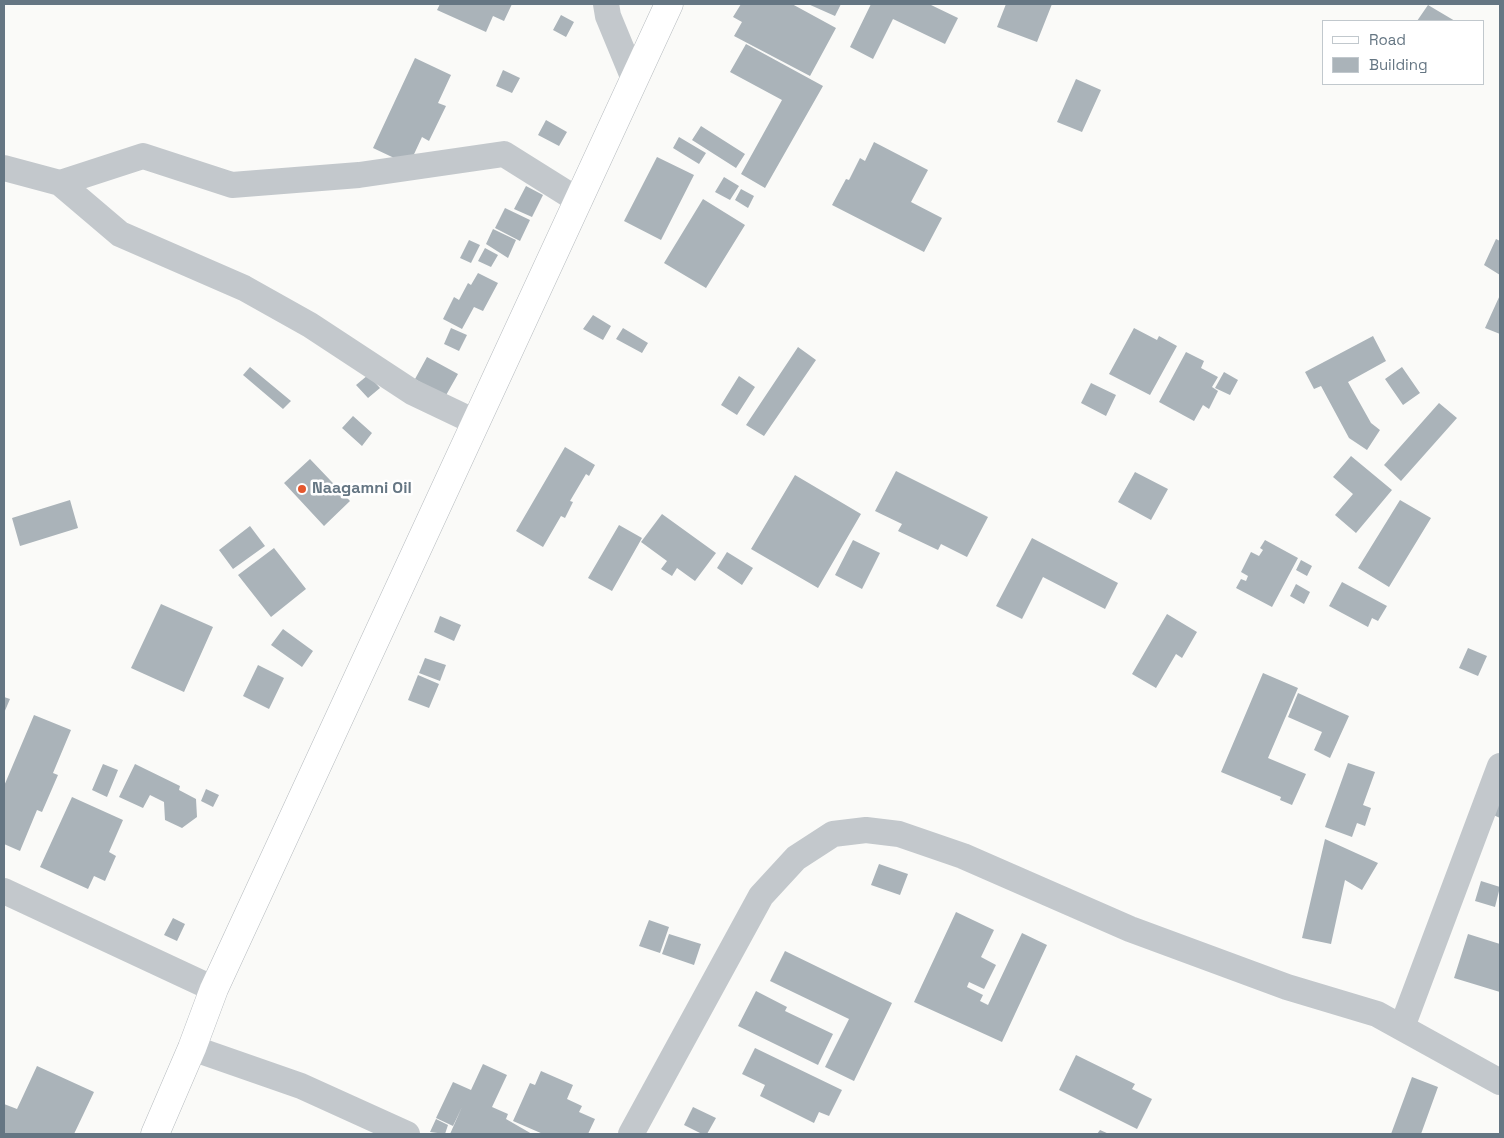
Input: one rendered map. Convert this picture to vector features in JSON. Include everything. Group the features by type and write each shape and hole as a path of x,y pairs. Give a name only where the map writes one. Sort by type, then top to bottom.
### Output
{"main road":[{"path":"155,1134 192,1048 214,989 669,4"}],"street":[{"path":"606,4 608,16 634,78"},
{"path":"60,184 143,156 232,185 360,175 504,154 579,200"},
{"path":"4,168 60,184 120,234 244,288 310,325 412,392 475,422"},
{"path":"1402,1027 1500,766"},
{"path":"631,1134 761,896 796,858 833,834 866,830 908,837 963,856 1130,929 1287,987 1377,1014 1500,1082"},
{"path":"4,891 214,989"},
{"path":"192,1048 301,1086 407,1134"}],"building":[{"path":"440,4 512,4 504,21 493,16 486,32 437,10"},
{"path":"741,4 792,4 836,28 810,76 734,36 742,22 733,17"},
{"path":"808,4 841,4 835,16"},
{"path":"871,4 929,4 958,18 945,44 893,19 873,59 850,47"},
{"path":"1006,4 1052,4 1037,42 997,27"},
{"path":"1428,5 1453,20 1418,20"},
{"path":"561,15 574,22 566,37 553,30"},
{"path":"746,44 823,86 765,188 741,174 782,100 730,72"},
{"path":"415,58 451,75 438,103 446,106 429,141 422,137 409,165 373,148"},
{"path":"503,70 520,78 512,93 496,86"},
{"path":"1076,79 1101,90 1082,132 1057,122"},
{"path":"546,120 567,132 559,146 538,135"},
{"path":"701,126 745,154 736,168 692,140"},
{"path":"679,137 706,153 699,164 673,148"},
{"path":"874,142 928,170 911,202 942,218 924,252 832,205 846,179 849,180 860,158 865,161"},
{"path":"657,157 694,175 661,240 624,221"},
{"path":"724,177 739,186 730,200 715,192"},
{"path":"526,186 543,195 532,217 514,209"},
{"path":"741,189 754,196 748,208 735,200"},
{"path":"703,199 745,225 706,288 664,263"},
{"path":"505,208 530,220 520,241 495,228"},
{"path":"493,229 516,240 508,258 486,244"},
{"path":"1496,239 1500,241 1500,275 1484,265"},
{"path":"469,240 480,245 471,263 460,258"},
{"path":"485,248 498,255 491,267 478,261"},
{"path":"478,273 498,283 483,311 474,307 462,329 443,319 454,297 459,300 468,283 471,285"},
{"path":"1500,295 1500,334 1485,328"},
{"path":"593,315 611,326 603,340 583,329"},
{"path":"451,328 467,335 459,351 444,344"},
{"path":"623,328 648,343 642,353 616,339"},
{"path":"1134,328 1157,340 1159,336 1177,346 1150,395 1109,374"},
{"path":"1373,336 1386,361 1348,382 1371,423 1380,430 1367,450 1349,438 1321,386 1314,389 1305,372"},
{"path":"798,347 816,360 764,436 746,425"},
{"path":"1186,352 1204,361 1201,368 1218,377 1212,387 1218,391 1209,409 1203,405 1194,421 1159,402"},
{"path":"427,357 458,374 445,397 415,379"},
{"path":"250,367 291,401 283,409 243,375"},
{"path":"1402,367 1420,393 1403,405 1385,379"},
{"path":"1224,372 1238,380 1230,395 1215,388"},
{"path":"368,375 380,388 368,398 356,385"},
{"path":"739,376 755,387 737,415 721,405"},
{"path":"1091,383 1116,395 1106,416 1081,403"},
{"path":"1439,403 1457,418 1401,481 1384,465"},
{"path":"353,416 372,433 362,446 342,428"},
{"path":"565,447 595,465 589,476 586,474 570,501 573,502 565,518 561,516 543,547 516,531"},
{"path":"1351,456 1392,490 1356,533 1335,515 1353,494 1333,477"},
{"path":"310,459 350,501 324,526 284,483"},
{"path":"896,471 988,517 967,557 941,544 938,550 898,531 902,524 875,511"},
{"path":"1135,472 1168,489 1151,520 1118,502"},
{"path":"795,475 861,514 818,588 751,549"},
{"path":"70,500 78,528 20,546 12,518"},
{"path":"1400,500 1431,518 1389,587 1358,568"},
{"path":"662,514 716,553 695,581 677,568 672,576 661,569 667,561 641,542"},
{"path":"619,525 642,538 612,591 588,578"},
{"path":"250,526 265,546 233,569 219,550"},
{"path":"1032,538 1118,583 1105,609 1043,577 1022,619 996,606"},
{"path":"853,540 880,553 862,589 835,575"},
{"path":"1265,540 1298,558 1272,607 1236,588 1241,579 1246,581 1248,576 1241,572 1251,552 1259,556 1263,550 1260,548"},
{"path":"274,548 306,589 271,617 238,575"},
{"path":"727,552 753,568 742,585 717,568"},
{"path":"1301,560 1312,566 1307,576 1296,570"},
{"path":"1342,582 1387,606 1378,621 1372,618 1368,627 1329,606"},
{"path":"1296,584 1310,592 1304,604 1290,596"},
{"path":"161,604 213,627 184,692 131,668"},
{"path":"1167,614 1197,632 1182,658 1176,654 1156,688 1132,674"},
{"path":"440,616 461,625 454,641 434,632"},
{"path":"283,629 313,651 302,667 271,645"},
{"path":"1468,648 1487,656 1478,676 1459,668"},
{"path":"425,658 446,665 440,681 419,673"},
{"path":"258,665 284,678 269,709 243,696"},
{"path":"1263,673 1298,688 1268,758 1306,774 1292,805 1280,800 1281,797 1221,772"},
{"path":"418,675 439,684 429,708 408,700"},
{"path":"1298,693 1349,716 1330,758 1314,750 1322,732 1288,717"},
{"path":"4,697 10,699 4,713"},
{"path":"34,715 71,730 53,773 58,775 42,812 37,810 20,851 4,844 4,786"},
{"path":"1348,763 1375,772 1363,805 1371,808 1365,826 1357,823 1352,837 1325,827"},
{"path":"103,764 118,770 107,797 92,790"},
{"path":"135,764 180,786 179,790 196,799 197,817 182,828 165,820 164,802 150,795 143,808 119,797"},
{"path":"206,789 219,795 213,807 201,801"},
{"path":"72,797 123,820 109,852 116,856 105,881 94,876 88,889 40,867"},
{"path":"1500,797 1500,818 1489,813"},
{"path":"1325,839 1378,863 1362,890 1345,880 1331,944 1302,938"},
{"path":"879,864 908,874 900,895 871,885"},
{"path":"1481,881 1500,887 1495,907 1475,901"},
{"path":"956,912 994,930 981,957 996,965 984,989 969,982 967,987 983,995 980,1001 988,1005 1022,933 1047,945 1002,1042 914,1002"},
{"path":"173,918 185,924 177,941 164,935"},
{"path":"649,920 669,927 660,953 639,946"},
{"path":"669,934 701,944 694,965 662,954"},
{"path":"1468,934 1500,944 1500,992 1454,978"},
{"path":"785,951 892,1003 854,1081 825,1067 849,1019 770,981"},
{"path":"756,991 787,1007 785,1011 833,1034 818,1065 738,1026"},
{"path":"755,1048 842,1090 829,1116 819,1112 814,1123 760,1096 765,1085 742,1074"},
{"path":"1076,1055 1135,1084 1132,1089 1152,1099 1137,1129 1059,1090"},
{"path":"483,1064 507,1075 492,1107 508,1114 506,1119 532,1134 450,1134 462,1107 453,1126 436,1118 453,1082 471,1090"},
{"path":"37,1066 94,1092 74,1134 4,1134 4,1104 17,1109"},
{"path":"541,1071 573,1085 567,1099 582,1106 579,1112 595,1119 588,1134 543,1134 513,1121 530,1083 535,1085"},
{"path":"1412,1077 1438,1087 1421,1134 1391,1134"},
{"path":"693,1107 716,1118 707,1134 702,1134 684,1125"},
{"path":"436,1119 448,1125 445,1134 430,1132"},
{"path":"1100,1130 1109,1134 1097,1134"}],"place":[{"name":"Naagamni Oil","path":"302,489"}]}
